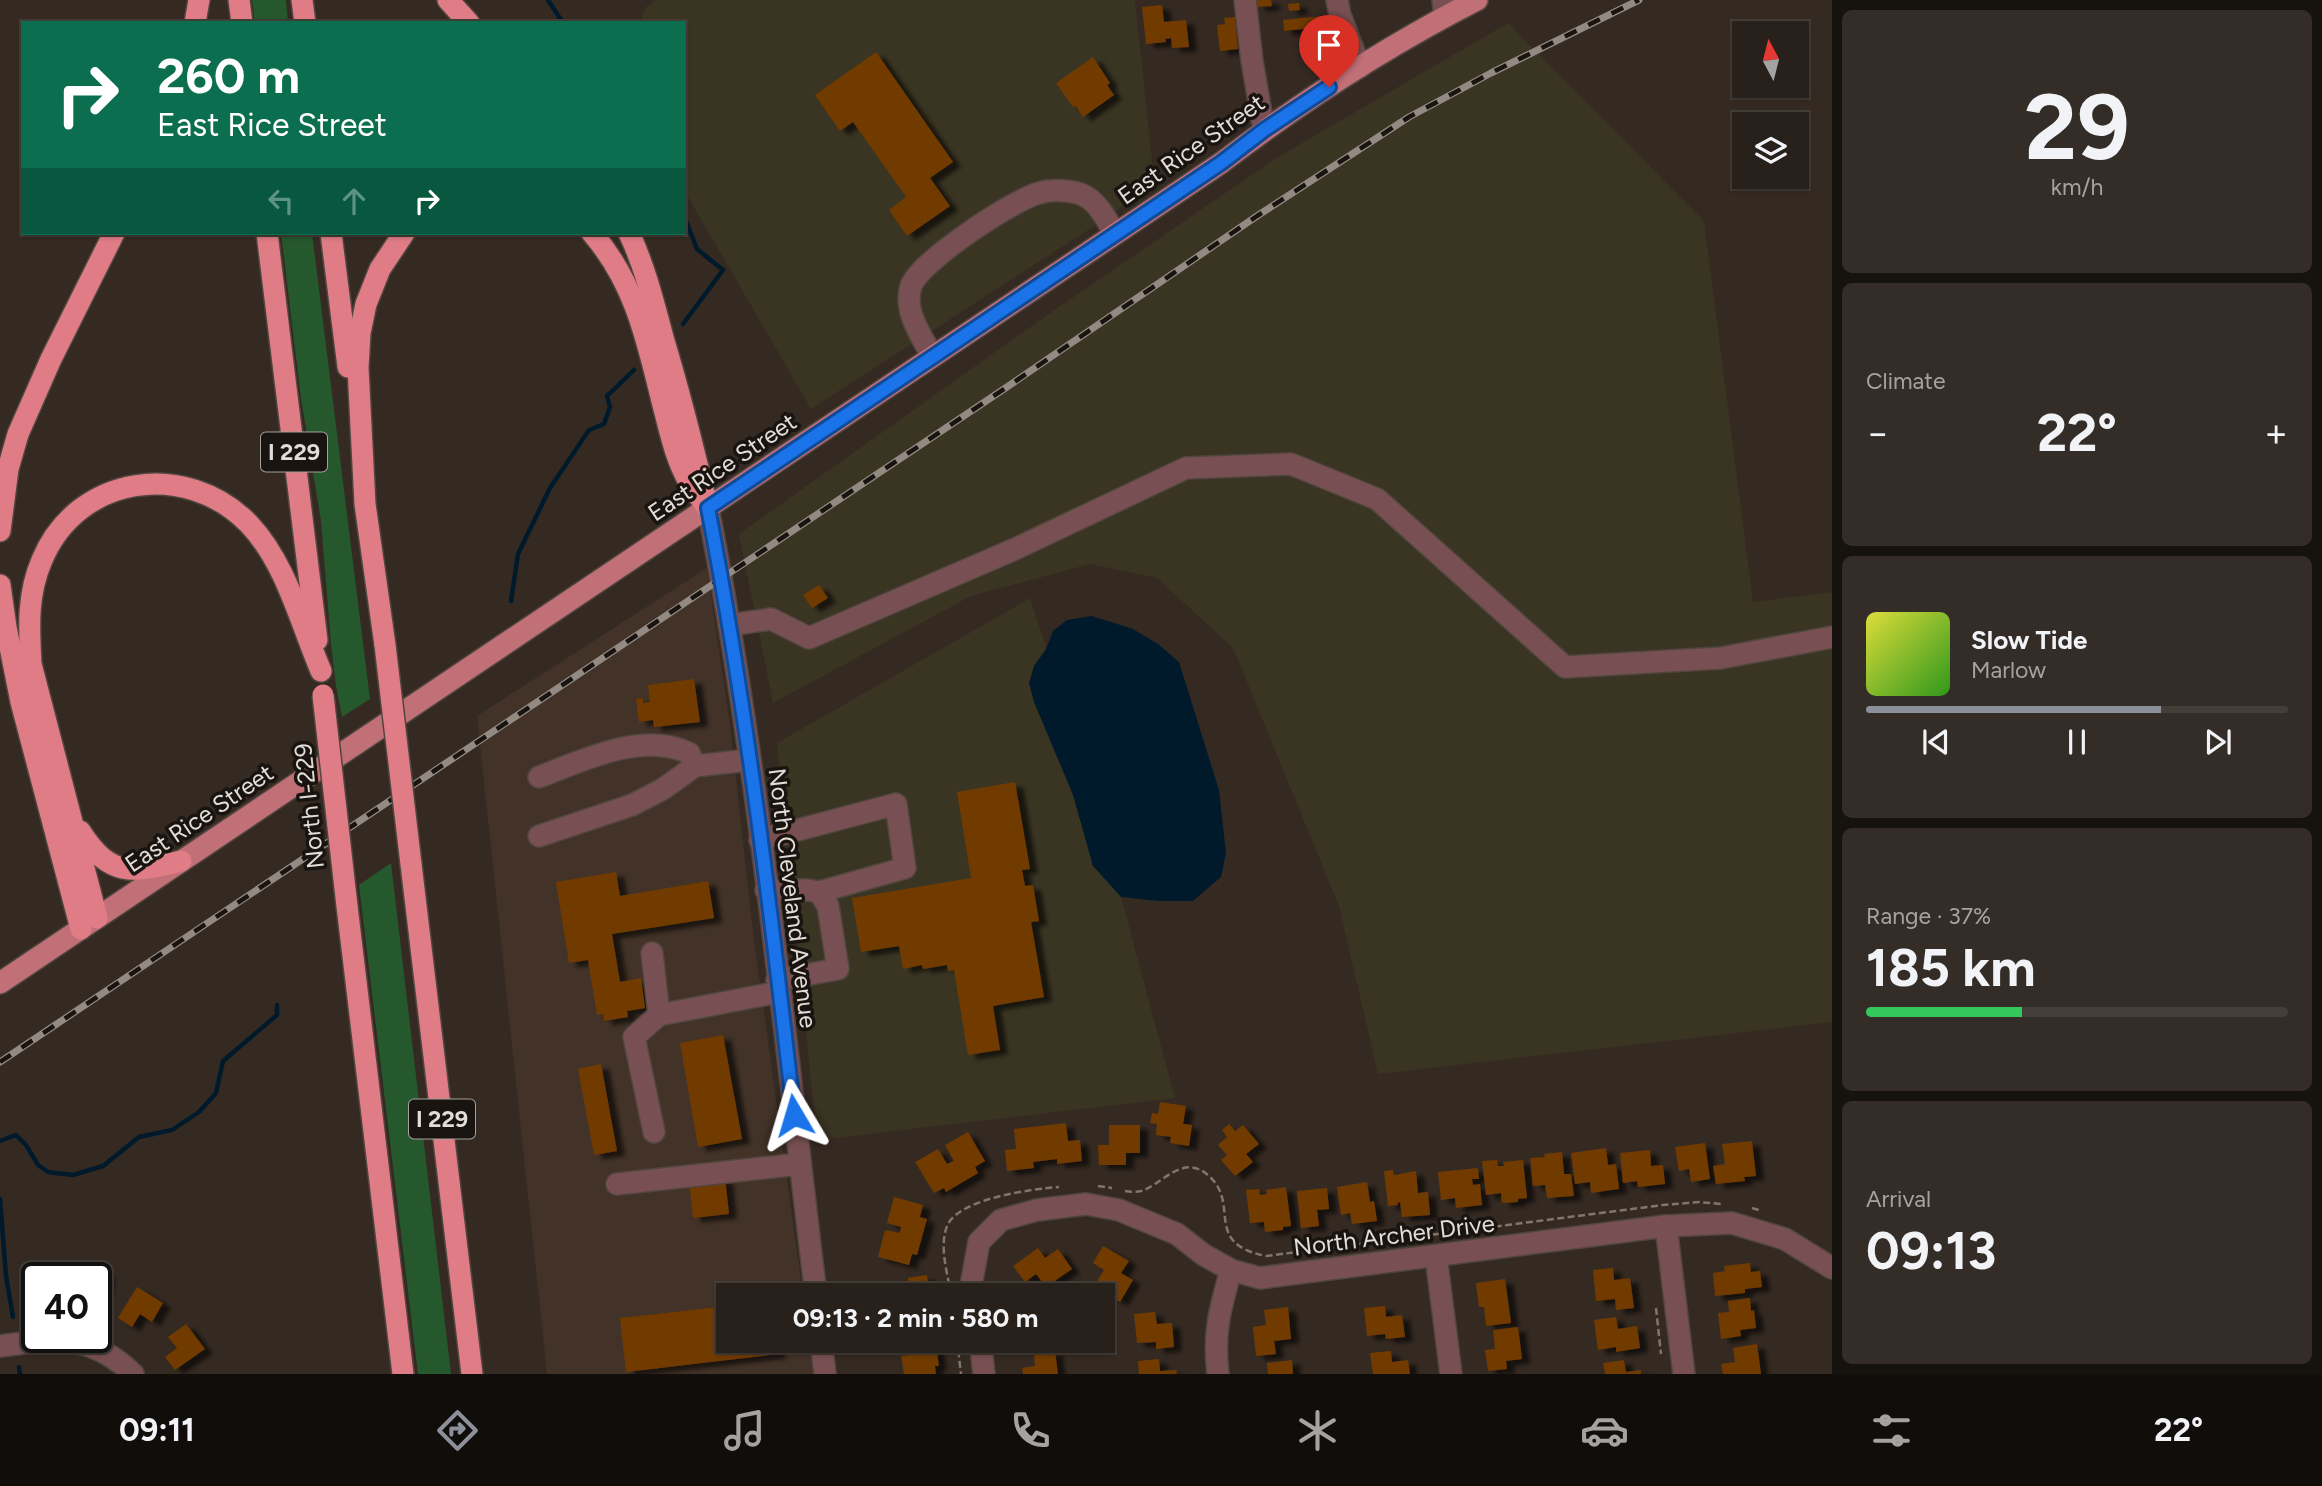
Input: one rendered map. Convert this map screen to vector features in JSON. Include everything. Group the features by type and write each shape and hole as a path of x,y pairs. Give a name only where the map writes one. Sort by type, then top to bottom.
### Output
{"highway":[{"path":"195,21 199,0"},
{"path":"239,0 242,21"},
{"path":"302,0 305,21"},
{"path":"448,0 467,21"},
{"path":"0,531 8,469 18,434 51,359 113,235"},
{"name":"North I-229","path":"267,235 403,1374"},
{"name":"I 229","path":"331,235 385,645 472,1374"},
{"path":"365,504 358,368 360,333 366,304 380,269 403,235"},
{"path":"594,235 614,261 630,289 641,318 677,454 689,482 708,508"},
{"path":"630,235 650,290 708,508"},
{"path":"89,923 69,811 31,664 29,624 30,602 42,559 54,538 76,513 106,494 125,487 155,484 185,486 230,507 250,525 284,578 321,671"},
{"path":"0,585 21,702 89,923"},
{"path":"69,811 88,845 108,864 135,870 181,862"}],"main road":[{"name":"East Rice Street","path":"0,983 1221,163 1264,130 1444,8 1477,0"}],"street":[{"path":"1245,0 1264,130"},
{"path":"1337,0 1360,67"},
{"path":"932,356 911,316 912,286 921,271 944,249 1023,199 1040,192 1079,193 1090,199 1102,211 1115,234"},
{"path":"730,625 771,620 809,638 1015,549 1186,468 1291,464 1377,499 1565,667 1721,658 1832,637"},
{"name":"North Cleveland Avenue","path":"708,508 730,625 760,840 815,1283"},
{"path":"539,777 617,750 658,745 679,748 690,753 695,766"},
{"path":"539,836 632,805 663,789 695,766 749,760"},
{"path":"760,840 896,804 905,868 820,892 766,890"},
{"path":"654,1132 634,1037 659,1015 838,969 828,906 820,892"},
{"path":"652,953 659,1015"},
{"path":"617,1184 800,1164"},
{"name":"North Archer Drive","path":"972,1283 979,1242 1001,1220 1037,1210 1086,1204 1119,1210 1177,1234 1204,1255 1231,1270 1260,1278 1667,1226 1732,1223 1785,1239 1832,1268"},
{"path":"1667,1226 1684,1374"},
{"path":"1436,1256 1451,1374"},
{"path":"1218,1374 1215,1349 1217,1320 1231,1270"},
{"path":"0,1346 41,1340 69,1340 91,1345 133,1374"},
{"path":"823,1353 825,1374"},
{"path":"981,1353 984,1374"}],"path":[{"path":"1093,1186 1126,1192 1141,1191 1169,1173 1186,1168 1202,1172 1209,1176 1219,1189 1229,1237 1238,1246 1266,1256 1663,1205 1699,1202 1724,1204"},
{"path":"949,1283 944,1240 948,1224 960,1211 990,1198 1060,1187"},
{"path":"1747,1207 1762,1210"},
{"path":"959,1353 961,1374"}],"shaded area":[{"path":"656,0 1135,0 1154,180 1113,214 811,409 686,193 686,21 641,21 645,8"},
{"path":"1508,23 1704,221 1753,602 1832,592 1832,1022 1378,1074 1339,906 1233,648 1157,578 1090,564 971,596 773,703 739,534 1043,318 1278,157"},
{"path":"707,568 730,725 753,932 801,1283 716,1283 716,1353 812,1353 815,1374 547,1374 477,716"},
{"path":"1030,598 1093,792 1175,1098 817,1140 777,743"}],"green space":[{"path":"252,0 286,0 288,21 255,21"},
{"path":"281,235 312,235 370,699 342,717 331,644 321,521 301,398"},
{"path":"391,863 451,1374 418,1374 359,885"}],"water":[{"path":"1092,616 1133,629 1158,644 1179,662 1219,790 1226,853 1221,877 1193,901 1121,897 1093,866 1073,795 1034,702 1029,683 1034,666 1046,649 1053,631 1067,620"}],"building":[{"path":"1256,0 1271,0 1272,6 1257,7"},
{"path":"1299,3 1300,10 1289,11 1288,4"},
{"path":"1162,5 1164,22 1186,20 1189,47 1172,48 1171,38 1165,39 1166,42 1146,44 1142,7"},
{"path":"1321,16 1322,27 1284,31 1283,20"},
{"path":"1235,17 1238,49 1220,51 1217,25 1225,24 1224,18"},
{"path":"876,52 953,162 930,178 950,206 907,236 889,210 906,197 853,122 840,131 815,95"},
{"path":"1093,57 1110,83 1107,85 1114,95 1083,117 1056,83"},
{"path":"819,585 828,598 812,608 803,595"},
{"path":"694,679 700,722 654,727 653,720 639,722 636,699 643,698 643,703 650,702 648,685"},
{"path":"1015,782 1030,869 1022,870 1025,886 1033,885 1039,921 1031,922 1044,997 993,1006 1000,1050 968,1055 954,970 948,971 947,965 923,969 922,965 903,969 899,946 861,952 852,898 971,878 957,792"},
{"path":"616,872 620,896 708,881 714,918 612,934 620,982 641,978 645,1008 627,1011 628,1017 604,1021 603,1014 597,1015 588,960 569,963 556,882"},
{"path":"723,1035 742,1139 698,1147 680,1043"},
{"path":"601,1064 617,1151 594,1155 578,1069"},
{"path":"1160,1102 1186,1106 1183,1124 1192,1125 1189,1146 1170,1143 1171,1137 1156,1135 1157,1124 1150,1123 1152,1113 1158,1114"},
{"path":"1066,1123 1068,1141 1080,1140 1082,1161 1057,1164 1057,1159 1033,1162 1034,1168 1007,1171 1005,1150 1016,1149 1014,1129"},
{"path":"1229,1124 1235,1131 1243,1125 1259,1144 1246,1154 1253,1162 1235,1176 1221,1160 1227,1155 1218,1145 1227,1137 1222,1130"},
{"path":"1109,1125 1140,1125 1140,1153 1126,1153 1126,1165 1099,1165 1098,1145 1109,1145"},
{"path":"968,1132 985,1161 975,1167 978,1173 946,1192 944,1188 934,1193 915,1162 938,1149 947,1164 954,1161 945,1145"},
{"path":"1752,1141 1756,1176 1744,1177 1745,1181 1716,1184 1713,1166 1725,1164 1722,1144"},
{"path":"1705,1143 1710,1179 1691,1182 1689,1169 1679,1171 1675,1147"},
{"path":"1606,1148 1608,1165 1616,1164 1619,1189 1591,1193 1590,1182 1575,1184 1571,1153"},
{"path":"1650,1150 1651,1166 1663,1165 1665,1184 1638,1187 1637,1181 1623,1183 1620,1153"},
{"path":"1562,1152 1564,1174 1571,1174 1574,1196 1547,1198 1545,1185 1533,1186 1530,1158"},
{"path":"1497,1160 1498,1166 1504,1166 1503,1162 1523,1160 1527,1198 1518,1199 1518,1202 1502,1203 1501,1193 1486,1195 1482,1161"},
{"path":"1478,1168 1479,1179 1472,1179 1473,1185 1480,1184 1482,1205 1456,1208 1455,1198 1441,1200 1438,1172"},
{"path":"1393,1170 1394,1175 1416,1171 1418,1193 1428,1192 1430,1215 1402,1217 1400,1202 1398,1205 1388,1206 1384,1171"},
{"path":"725,1178 729,1214 693,1218 689,1181"},
{"path":"1367,1182 1377,1221 1352,1224 1350,1213 1341,1215 1337,1187"},
{"path":"1286,1187 1291,1226 1265,1232 1264,1222 1250,1223 1246,1190 1259,1189 1260,1195 1267,1194 1266,1190"},
{"path":"1327,1188 1329,1209 1317,1210 1319,1226 1301,1228 1297,1191"},
{"path":"894,1197 923,1205 920,1217 927,1219 917,1255 912,1254 909,1265 878,1257 885,1230 900,1233 901,1227 887,1223"},
{"path":"1103,1246 1129,1261 1121,1273 1133,1280 1120,1302 1115,1299 1115,1283 1096,1283 1104,1270 1093,1263"},
{"path":"1038,1248 1045,1258 1058,1249 1072,1269 1052,1283 1043,1283 1036,1274 1025,1282 1013,1266"},
{"path":"1750,1263 1751,1272 1760,1271 1762,1287 1745,1289 1745,1293 1715,1296 1713,1273 1725,1271 1724,1266"},
{"path":"1613,1268 1614,1280 1630,1278 1634,1308 1616,1310 1615,1299 1596,1301 1593,1270"},
{"path":"927,1275 928,1283 909,1283 908,1278"},
{"path":"1505,1279 1511,1323 1486,1326 1484,1307 1479,1307 1476,1283"},
{"path":"137,1287 163,1303 152,1322 140,1314 132,1327 118,1318"},
{"path":"1750,1298 1756,1328 1740,1330 1741,1336 1721,1339 1718,1313 1729,1312 1728,1301"},
{"path":"1385,1306 1386,1317 1402,1315 1405,1337 1386,1339 1385,1334 1367,1336 1364,1308"},
{"path":"716,1307 716,1353 778,1354 626,1372 620,1318"},
{"path":"1288,1307 1291,1339 1274,1341 1276,1354 1256,1356 1253,1327 1266,1325 1264,1310"},
{"path":"1155,1312 1157,1324 1172,1323 1174,1347 1156,1349 1156,1342 1137,1343 1134,1314"},
{"path":"1616,1317 1618,1329 1637,1326 1640,1348 1616,1352 1616,1347 1598,1350 1594,1320"},
{"path":"186,1324 205,1349 175,1370 165,1357 177,1348 168,1337"},
{"path":"1518,1327 1522,1359 1506,1361 1507,1369 1488,1371 1485,1350 1495,1349 1493,1330"},
{"path":"1757,1344 1761,1374 1723,1374 1721,1364 1735,1362 1733,1348"},
{"path":"1391,1351 1392,1362 1408,1360 1410,1374 1373,1374 1370,1353"},
{"path":"937,1353 939,1366 935,1366 936,1374 904,1374 901,1356"},
{"path":"1034,1353 1055,1353 1058,1374 1023,1374 1022,1368 1035,1366"},
{"path":"1159,1359 1160,1371 1176,1370 1177,1374 1139,1374 1138,1361"},
{"path":"1292,1360 1293,1374 1268,1374 1267,1363"},
{"path":"1624,1360 1626,1372 1641,1370 1641,1374 1605,1374 1603,1363"}],"waterway":[{"path":"548,0 562,21"},
{"path":"683,324 723,270 697,249 686,221"},
{"path":"511,601 518,554 550,488 589,430 604,424 610,407 607,396 634,370"},
{"path":"0,1141 16,1135 26,1145 38,1165 48,1172 73,1175 103,1166 139,1137 172,1130 199,1112 216,1093 223,1061 277,1015 277,1005"},
{"path":"0,1199 6,1276 13,1317"},
{"path":"19,1367 20,1374"}],"railway":[{"path":"0,1062 1007,387 1257,216 1409,117 1639,0"}],"route":[{"path":"794,1115 727,604 708,508 1221,163 1264,130 1329,87"}]}
